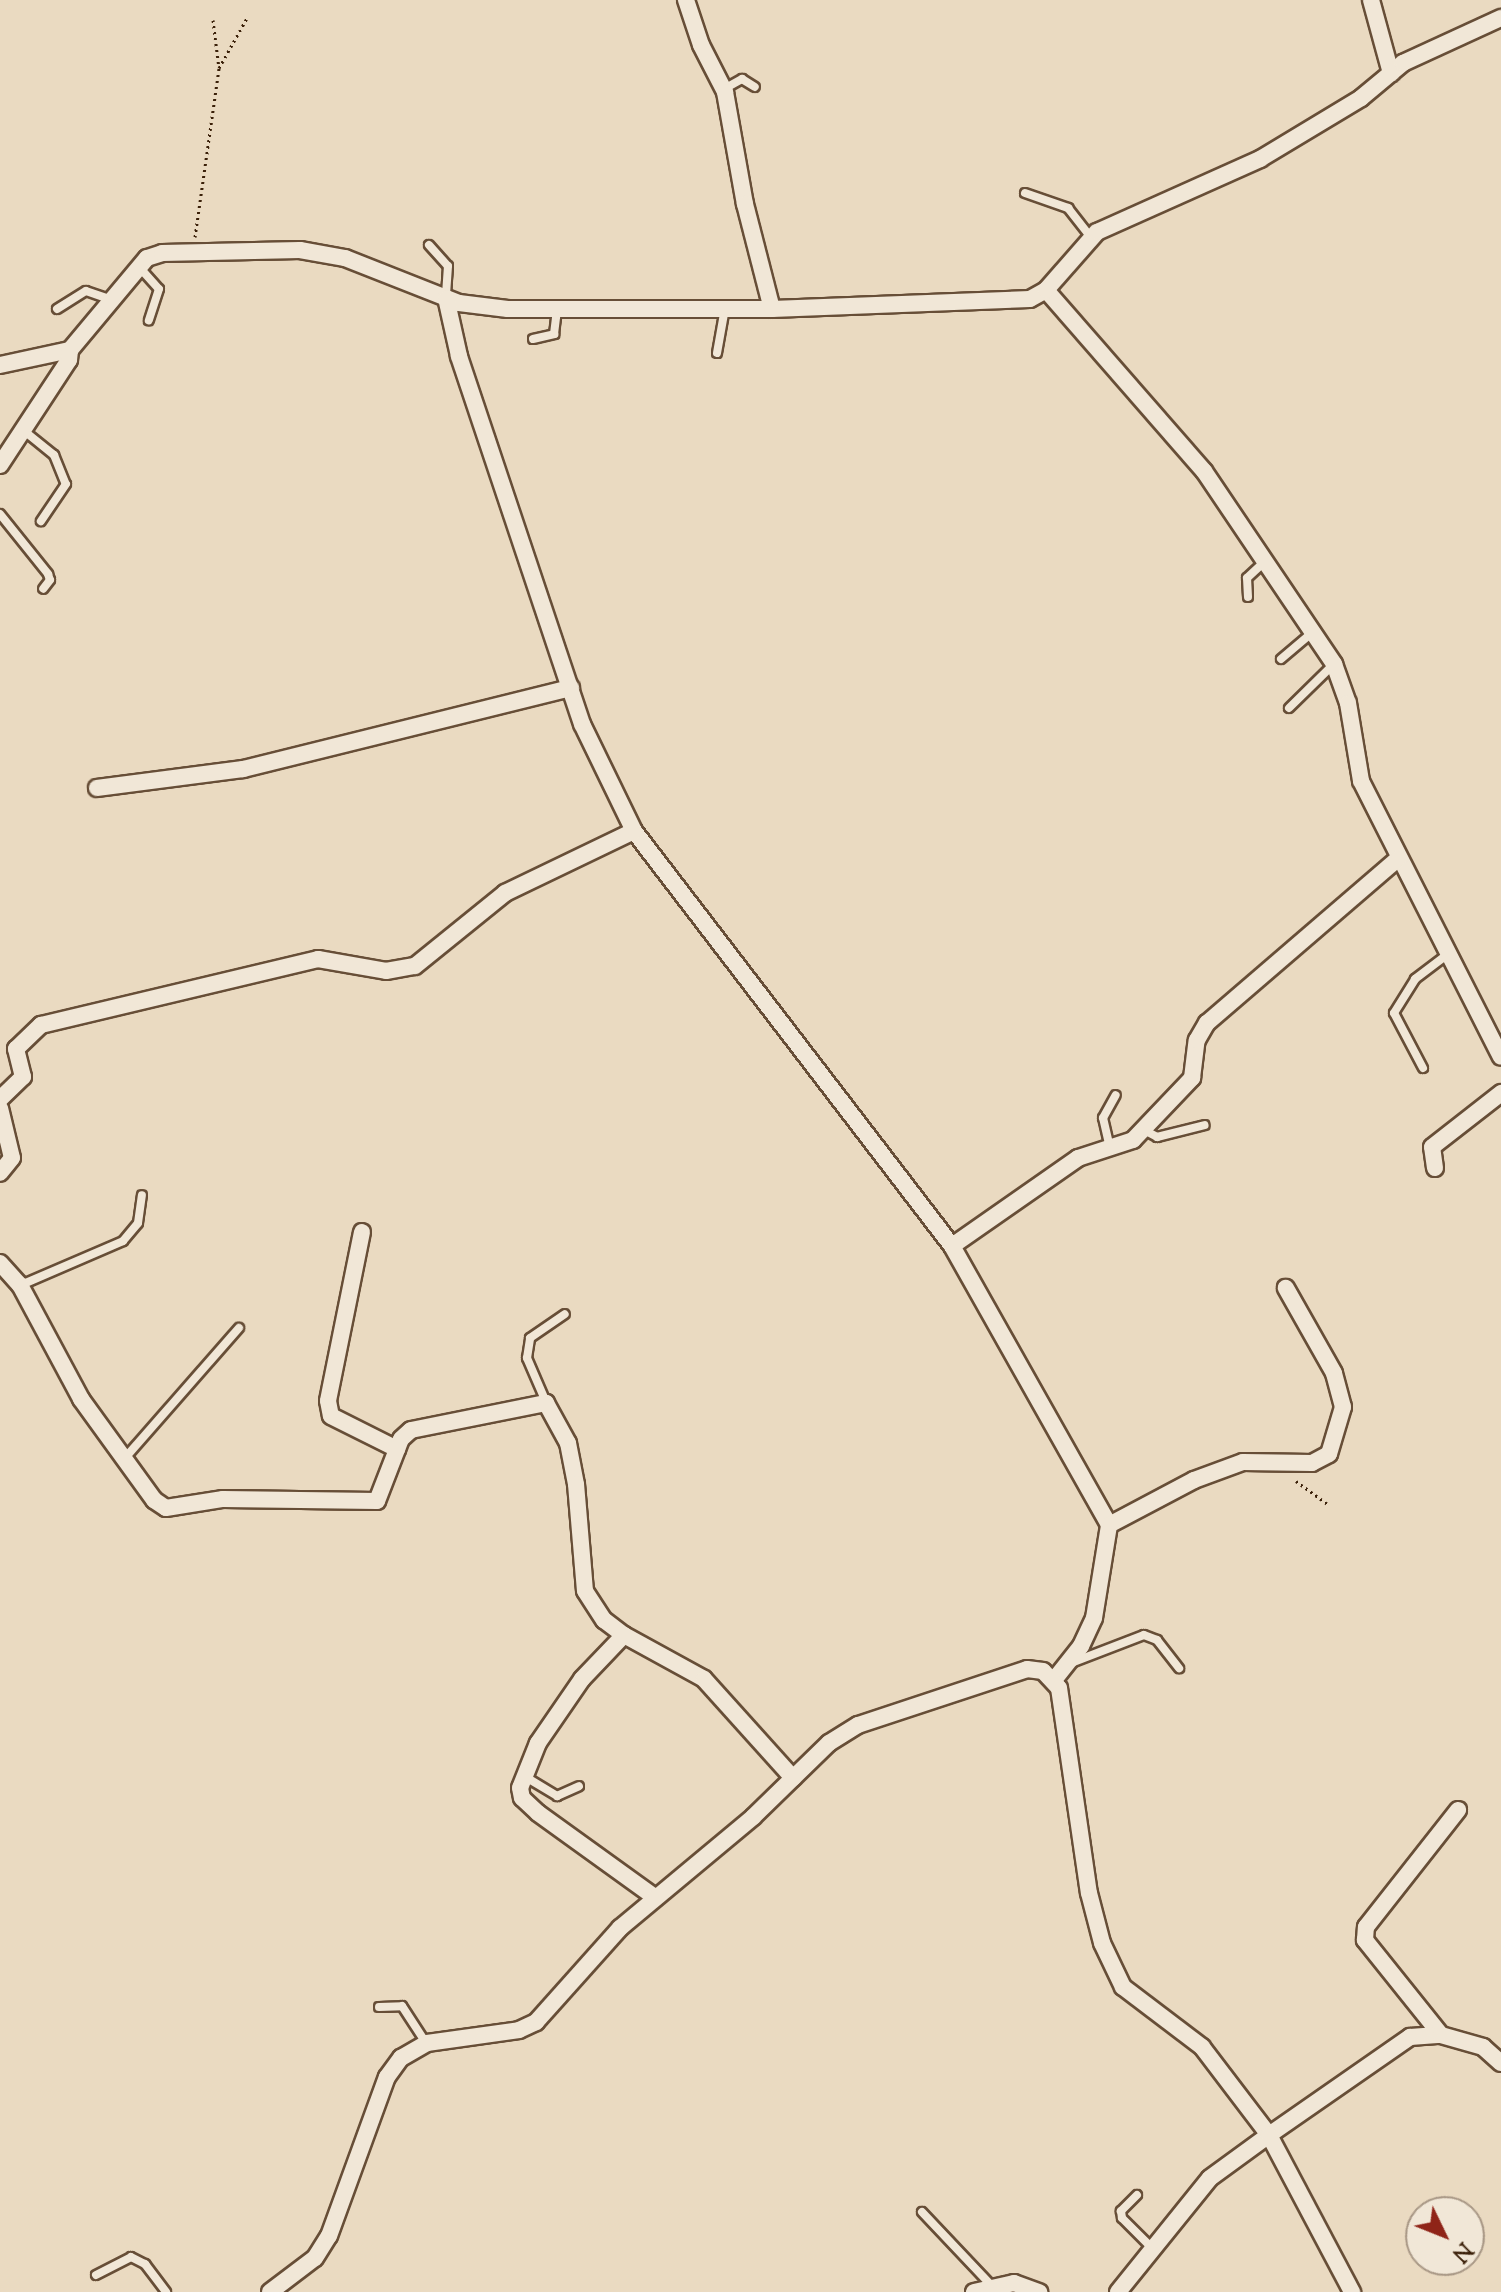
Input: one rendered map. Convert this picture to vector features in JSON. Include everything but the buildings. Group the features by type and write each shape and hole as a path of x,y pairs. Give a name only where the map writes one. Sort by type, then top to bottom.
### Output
{"street":[{"path":"686,0 701,45 724,89 772,309"},
{"path":"1371,0 1391,73"},
{"path":"0,465 69,360 70,350 139,267 162,253 300,250 345,258 471,306 772,309 1030,299 1046,290 1091,237 1286,145 1391,73 1501,18"},
{"path":"1046,290 1154,408 1266,560 1334,664 1348,703 1361,781 1501,1057"},
{"path":"446,298 459,356 571,688 634,831 952,1246 1109,1525 1094,1618 1067,1665 1054,1680"},
{"path":"0,365 70,350"},
{"path":"97,788 243,769 571,688"},
{"path":"0,1099 23,1077 16,1049 41,1025 318,959 386,971 415,966 505,893 634,831"},
{"path":"952,1246 1036,1183 1078,1158 1133,1140 1192,1078 1197,1040 1207,1023 1399,858"},
{"path":"1435,1168 1432,1147 1501,1093"},
{"path":"0,1108 12,1158 0,1173"},
{"path":"362,1232 328,1401 331,1416 397,1449"},
{"path":"0,1263 20,1285 81,1399 124,1459 154,1500 180,1509 223,1499 377,1501 397,1449 411,1430 546,1403 568,1443 585,1591 604,1620 624,1635 704,1679 793,1778"},
{"path":"1109,1525 1194,1480 1243,1462 1312,1463 1329,1454 1343,1407 1334,1373 1286,1288"},
{"path":"624,1635 582,1679 538,1743 523,1776 522,1798 538,1813 656,1898"},
{"path":"270,2292 315,2258 329,2236 387,2077 401,2058 427,2043 519,2030 536,2022 620,1928 829,1743 858,1725 1027,1669 1043,1671 1054,1680 1063,1703 1089,1893 1102,1943 1123,1987 1202,2047 1269,2135 1352,2292"},
{"path":"1441,2035 1365,1940 1366,1927 1458,1810"},
{"path":"1118,2292 1210,2178 1410,2037 1441,2035 1483,2047 1501,2063"},
{"path":"974,2292 990,2284 1014,2283 1039,2292"}],"lane":[{"path":"724,89 742,79 755,87"},
{"path":"1025,193 1068,208 1091,237"},
{"path":"429,245 448,266 446,298"},
{"path":"139,267 159,289 149,320"},
{"path":"57,309 86,291 112,300"},
{"path":"717,353 725,307"},
{"path":"533,339 558,329 557,308"},
{"path":"23,430 54,455 66,484 41,521"},
{"path":"0,514 48,574 50,580 43,589"},
{"path":"1248,597 1247,578 1266,560"},
{"path":"1281,659 1314,631"},
{"path":"1289,708 1334,664"},
{"path":"1423,1068 1394,1013 1415,979 1448,953"},
{"path":"1110,1148 1103,1118 1116,1095"},
{"path":"1144,1130 1157,1137 1205,1125"},
{"path":"20,1285 123,1241 138,1223 142,1195"},
{"path":"546,1403 527,1358 530,1338 565,1314"},
{"path":"124,1459 239,1328"},
{"path":"1067,1665 1120,1640 1144,1635 1157,1640 1179,1668"},
{"path":"523,1776 557,1796 579,1786"},
{"path":"379,2007 402,2006 427,2043"},
{"path":"1137,2195 1121,2211 1122,2218 1152,2248"},
{"path":"922,2212 990,2284"},
{"path":"96,2275 131,2257 145,2264 166,2292"}],"path":[{"path":"219,68 247,18"},
{"path":"193,251 219,68 213,20"},
{"path":"1292,1478 1328,1504"}]}
